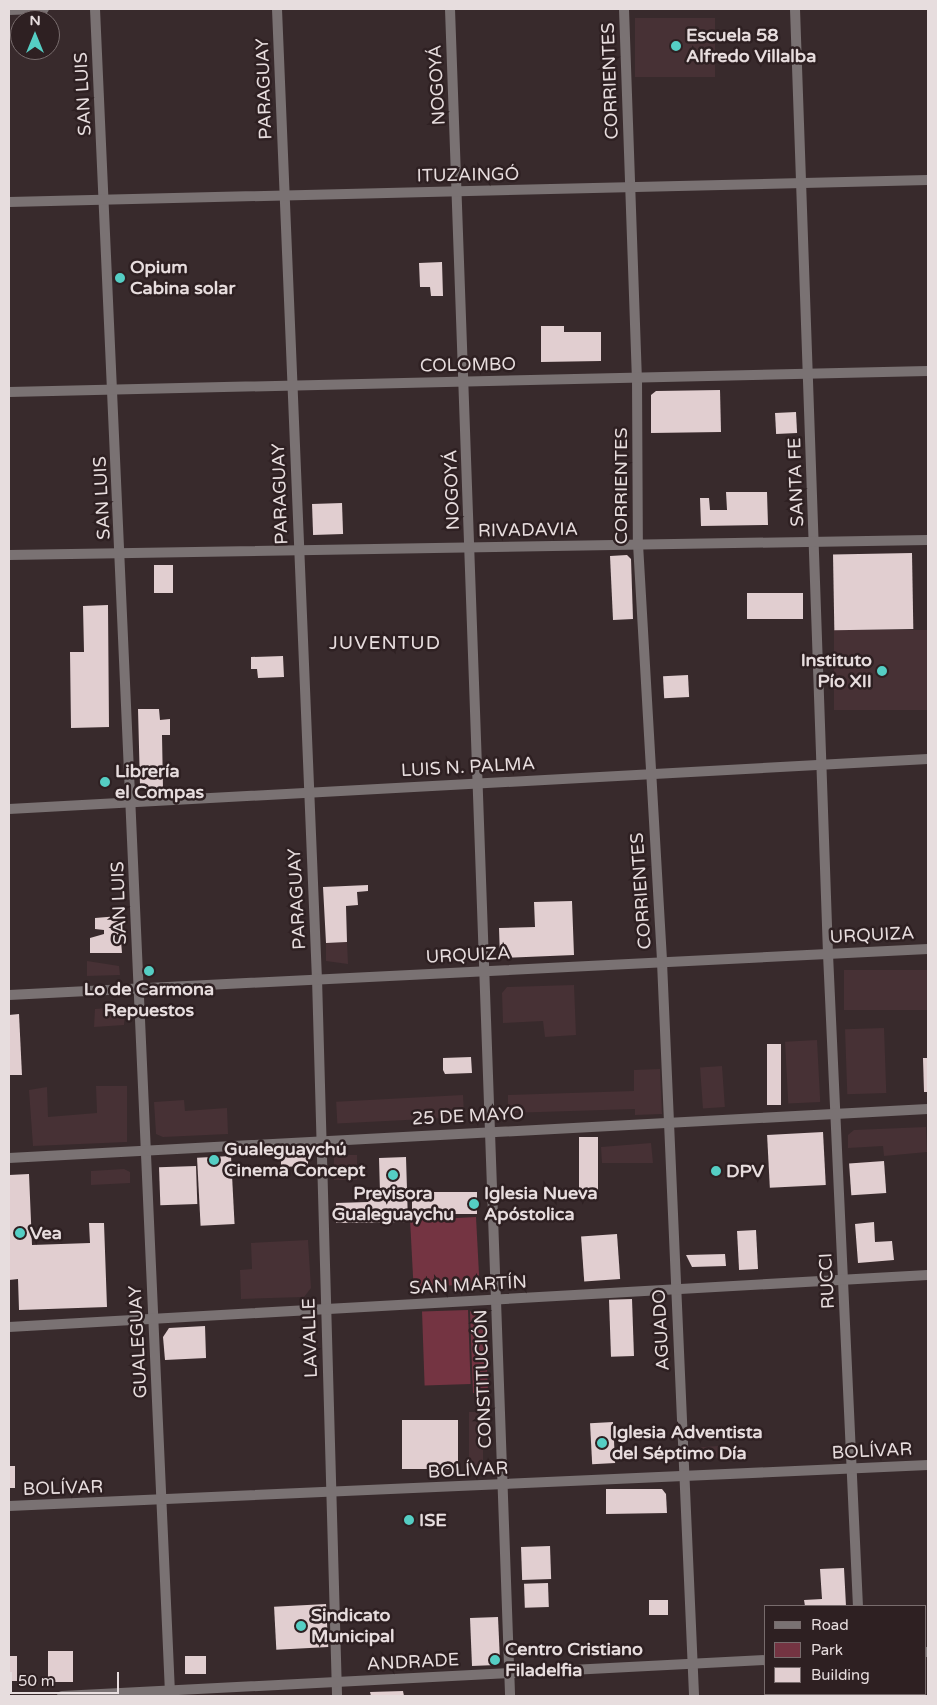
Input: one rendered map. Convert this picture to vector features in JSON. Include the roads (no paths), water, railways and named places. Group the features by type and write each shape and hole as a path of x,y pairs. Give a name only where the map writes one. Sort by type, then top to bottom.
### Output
{"street":[{"path":"9,10 44,9"},
{"name":"SAN LUIS","path":"95,9 132,801 138,986"},
{"name":"PARAGUAY","path":"277,9 317,978"},
{"name":"NOGOYÁ","path":"450,9 485,970"},
{"name":"CORRIENTES","path":"624,9 637,378 638,544 662,962"},
{"name":"SANTA FE","path":"795,9 828,954"},
{"name":"ITUZAINGÓ","path":"9,202 928,180"},
{"name":"COLOMBO","path":"9,392 928,371"},
{"name":"RIVADAVIA","path":"9,555 928,540"},
{"name":"LUIS N. PALMA","path":"9,809 928,759"},
{"name":"URQUIZA","path":"9,995 138,986 928,949"},
{"name":"RUCCI","path":"828,954 858,1605"},
{"name":"AGUADO","path":"662,962 667,1122 694,1696"},
{"name":"CONSTITUCIÓN","path":"485,970 510,1696"},
{"name":"LAVALLE","path":"317,978 320,1140 337,1696"},
{"name":"GUALEGUAY","path":"138,986 144,1152 154,1320 170,1693"},
{"name":"25 DE MAYO","path":"9,1158 928,1109"},
{"name":"SAN MARTÍN","path":"9,1327 928,1275"},
{"name":"BOLÍVAR","path":"9,1506 928,1465"},
{"name":"ANDRADE","path":"62,1696 170,1693 336,1682 764,1660"}],"place":[{"name":"Escuela 58 Alfredo Villalba","path":"676,46"},
{"name":"Opium Cabina solar","path":"120,278"},
{"name":"Instituto Pío XII","path":"882,671"},
{"name":"Librería el Compas","path":"105,782"},
{"name":"Lo de Carmona Repuestos","path":"149,971"},
{"name":"Gualeguaychú Cinema Concept","path":"214,1160"},
{"name":"DPV","path":"716,1171"},
{"name":"Previsora Gualeguaychu","path":"393,1175"},
{"name":"Iglesia Nueva Apóstolica","path":"474,1204"},
{"name":"Vea","path":"20,1233"},
{"name":"Iglesia Adventista del Séptimo Día","path":"602,1443"},
{"name":"ISE","path":"409,1520"},
{"name":"Sindicato Municipal","path":"301,1626"},
{"name":"Centro Cristiano Filadelfia","path":"495,1660"}],"district":[{"name":"JUVENTUD","path":"385,644"}]}
